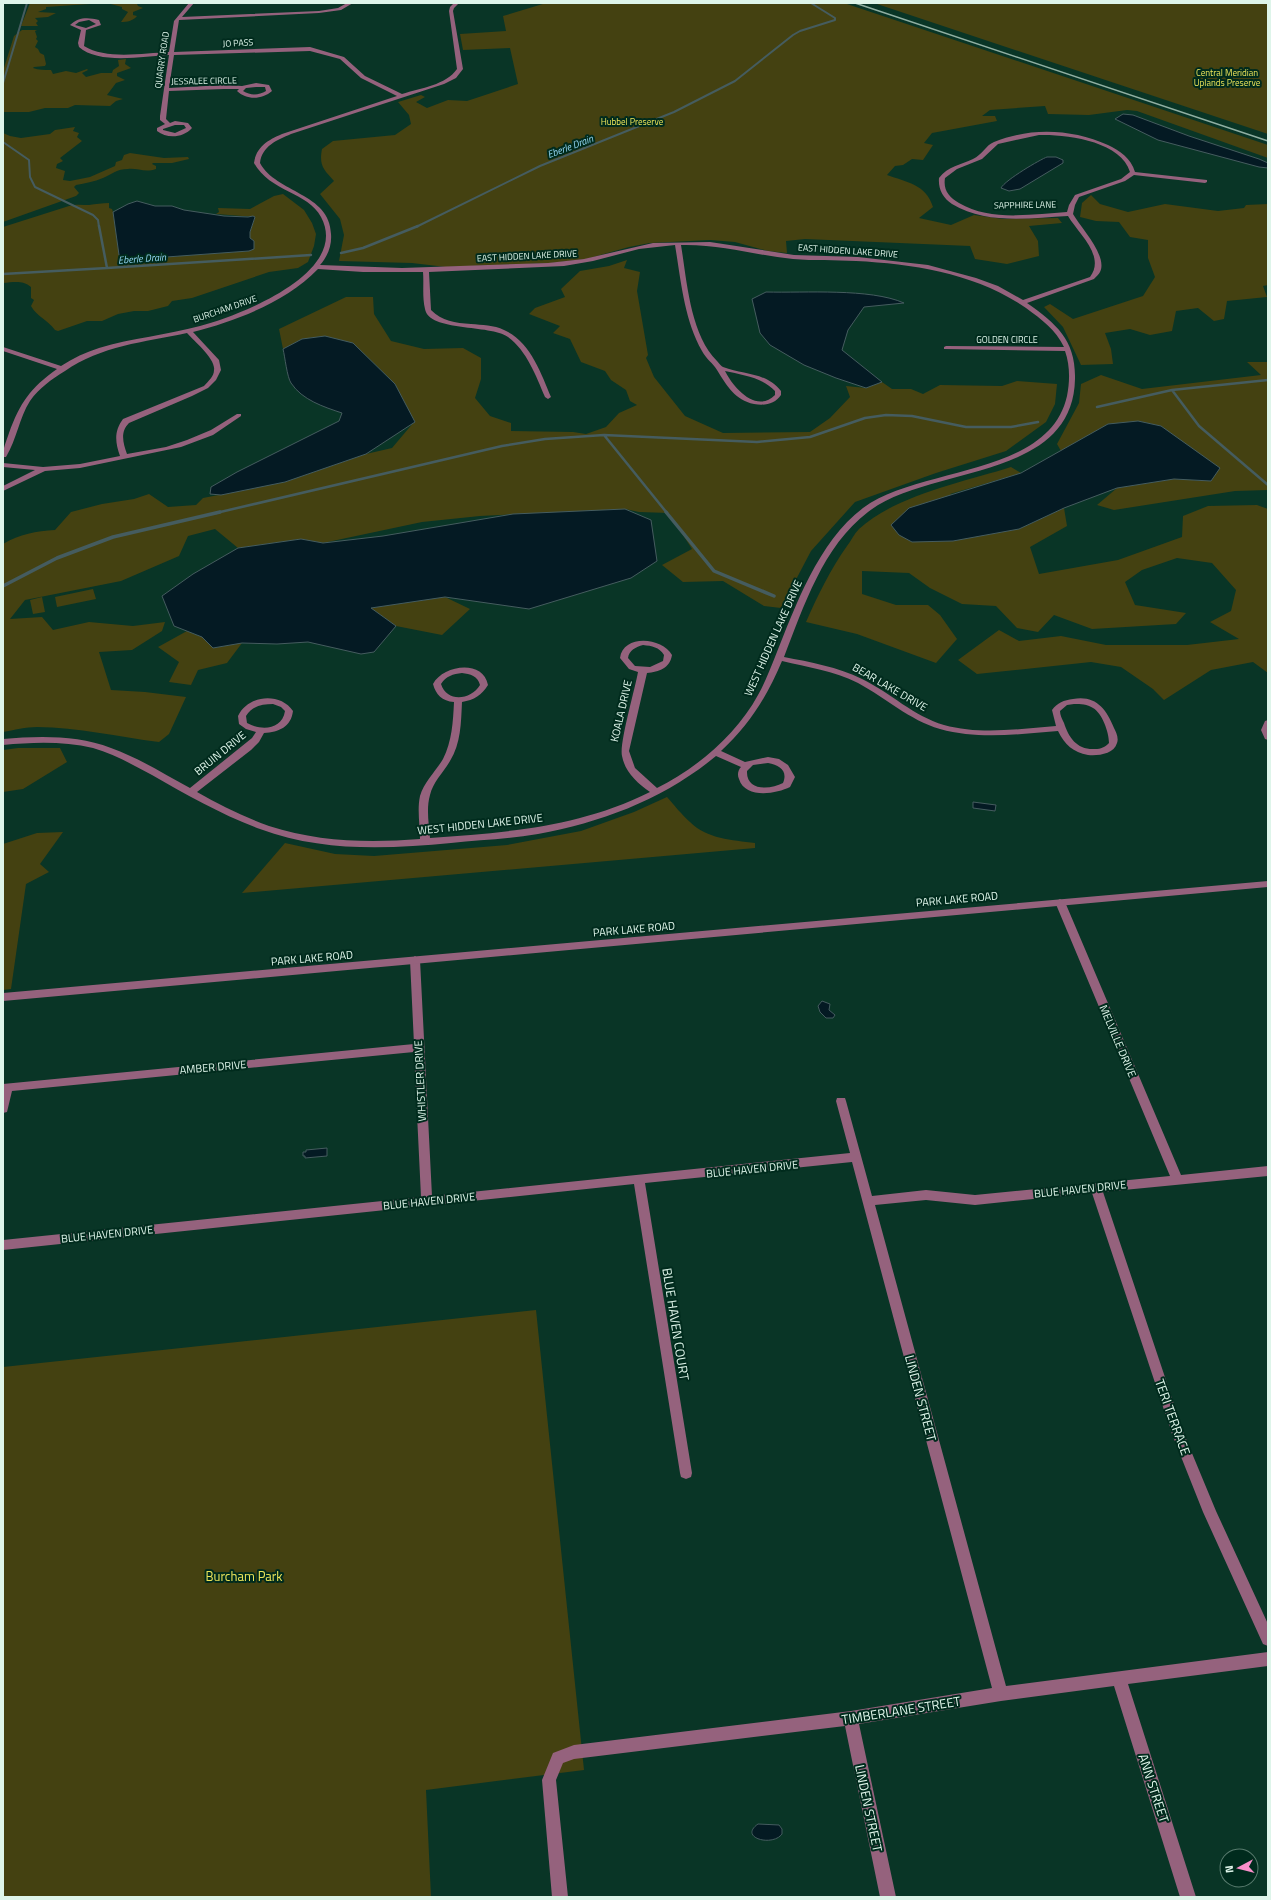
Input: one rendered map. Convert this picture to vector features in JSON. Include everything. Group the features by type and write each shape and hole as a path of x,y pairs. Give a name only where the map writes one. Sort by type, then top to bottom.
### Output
{"street":[{"name":"QUARRY ROAD","path":"168,124 163,118 177,19 192,3"},
{"path":"177,19 319,12 339,9 351,3"},
{"name":"BURCHAM DRIVE","path":"3,454 14,434 26,402 40,386 75,361 124,344 188,331 232,318 261,306 299,282 318,267 324,257 328,242 328,230 324,218 307,200 264,174 258,166 258,156 268,145 284,135 447,81 458,73 460,66 451,11 452,7 457,3"},
{"name":"JO PASS","path":"84,29 81,45 84,49 94,54 115,56 287,48 317,50 342,58 350,63 356,72 363,77 402,96"},
{"name":"JESSALEE CIRCLE","path":"167,90 224,87 242,88 260,85 270,89 262,95 250,96 241,93 242,88"},
{"name":"SAPPHIRE LANE","path":"1023,302 1084,282 1098,273 1099,261 1070,214 1072,205 1077,196 1123,180 1133,173 1131,163 1125,158 1089,138 1074,134 1041,132 991,145 981,158 949,170 942,178 942,189 947,197 956,205 970,211 1002,216 1070,214"},
{"path":"1133,173 1205,181"},
{"path":"678,244 691,313 696,331 706,353 719,368 731,389 748,400 756,402 771,401 778,395 778,391 771,384 758,378 719,368"},
{"name":"EAST HIDDEN LAKE DRIVE","path":"318,267 367,270 426,270 575,263 603,258 638,247 678,244 717,244 779,255 858,259 903,264 969,277 994,287 1023,302 1055,328 1069,349 1072,370 1071,396 1062,417 1054,430 1042,441 1021,452 990,464 896,494 866,510 854,522"},
{"path":"426,270 428,310 431,315 449,323 501,331 511,337 522,347 536,370 548,397"},
{"path":"124,458 120,445 119,434 121,426 126,421 190,395 206,387 214,379 218,370 216,360 188,331"},
{"name":"GOLDEN CIRCLE","path":"946,348 1069,349"},
{"path":"3,349 63,369"},
{"path":"3,465 43,469 80,466 124,458 188,442 210,433 239,415"},
{"path":"3,489 43,469"},
{"name":"WEST HIDDEN LAKE DRIVE","path":"3,742 50,739 94,746 119,754 253,823 297,837 330,843 354,845 425,842 516,834 560,826 603,814 656,792 683,778 717,753 731,739 753,710 770,681 778,658 819,567 834,544 854,522"},
{"name":"KOALA DRIVE","path":"649,643 660,646 667,652 668,659 664,665 655,670 643,670 632,668 625,662 624,655 628,648 637,644 649,643"},
{"name":"BEAR LAKE DRIVE","path":"778,658 827,668 850,676 916,717 943,727 967,732 991,733 1062,728"},
{"path":"462,670 474,672 482,678 484,685 480,693 470,698 458,700 446,697 439,692 436,684 441,677 450,672 462,670"},
{"name":"KOALA DRIVE","path":"643,670 625,751 631,770 641,781 656,792"},
{"path":"425,842 424,805 426,796 432,781 447,760 455,742 457,732 458,700"},
{"name":"BRUIN DRIVE","path":"191,792 248,748 256,740 261,731 275,728 285,723 289,715 287,708 279,703 268,701 256,703 246,709 242,716 244,724 252,729 261,731"},
{"path":"1069,701 1086,702 1101,710 1114,738 1110,747 1103,751 1087,751 1076,748 1068,741 1062,728 1056,714 1058,707 1069,701"},
{"path":"1268,723 1265,727 1268,737"},
{"path":"717,753 746,766 762,760 780,763 790,773 789,781 782,788 777,790 758,790 744,782 742,774 746,766"},
{"name":"PARK LAKE ROAD","path":"3,997 1268,884"},
{"name":"MELVILLE DRIVE","path":"1060,902 1177,1180"},
{"name":"WHISTLER DRIVE","path":"415,960 427,1201"},
{"name":"AMBER DRIVE","path":"3,1109 6,1087 419,1048"},
{"name":"LINDEN STREET","path":"841,1101 1001,1694"},
{"name":"BLUE HAVEN DRIVE","path":"3,1245 856,1157"},
{"name":"BLUE HAVEN DRIVE","path":"868,1201 926,1195 975,1200 1268,1171"},
{"name":"BLUE HAVEN COURT","path":"639,1180 686,1473"},
{"name":"TERI TERRACE","path":"1096,1188 1119,1252 1147,1344 1178,1434 1219,1537 1268,1638"},
{"name":"TIMBERLANE STREET","path":"560,1897 549,1780 558,1758 574,1752 850,1718 1001,1694 1268,1659"},
{"name":"ANN STREET","path":"1119,1679 1188,1897"},
{"name":"LINDEN STREET","path":"850,1718 888,1897"}],"green space":[{"path":"30,3 104,3 46,7 46,9 38,12 56,13 48,17 35,18 38,21 36,23 38,26 21,26"},
{"path":"107,3 139,3 137,4 138,6 143,8 133,12 133,15 137,16 134,19 121,22 128,12 122,9 122,7"},
{"name":"Hubbel Preserve","path":"546,3 844,3 1268,145 1268,158 1137,111 1127,110 1089,115 1048,114 1045,106 990,110 982,116 995,116 997,121 932,133 924,143 933,145 923,160 912,159 903,165 895,166 887,175 908,182 926,193 933,207 919,218 951,225 974,215 1003,219 1058,218 1062,223 1029,226 1038,241 1039,256 1007,264 975,259 970,246 805,239 786,241 787,253 768,251 735,242 710,240 650,243 629,247 586,259 551,263 446,267 412,263 339,261 344,235 340,219 320,194 334,181 323,166 321,159 322,149 333,141 395,135 411,124 409,115 398,102 421,95 425,97 416,102 427,108 448,100 467,101 518,84 510,48 463,50 460,34 506,31 503,16"},
{"name":"Central Meridian Uplands Preserve","path":"874,3 1268,3 1268,134"},
{"path":"22,30 37,30 35,31 37,37 36,39 38,41 35,47 44,55 46,64 45,66 33,68 51,70 53,74 66,71 76,73 87,69 88,70 82,73 86,77 101,73 112,73 113,70 119,66 118,60 126,59 125,64 131,68 117,73 117,76 125,80 116,83 107,95 123,99 116,101 110,106 75,105 68,108 45,108 29,112 3,112 3,71 14,36"},
{"path":"75,127 73,131 79,133 77,137 82,141 60,158 63,161 57,164 56,168 65,171 63,180 70,181 90,177 115,166 116,162 122,160 124,155 130,153 164,158 188,157 189,159 172,163 153,163 152,164 156,166 156,169 152,170 124,169 100,179 76,185 74,187 79,193 76,196 3,222 3,133 21,138 50,134 55,130"},
{"path":"283,194 304,210 312,223 316,234 314,246 308,262 298,268 269,272 192,298 172,301 168,306 148,311 134,311 118,314 102,321 87,321 58,331 33,310 31,306 34,300 31,298 31,287 22,282 3,283 3,227 69,206 109,203 109,208 112,209 113,212 119,254 125,260 249,251 250,232 255,217 216,214 219,212 218,208 250,209 274,196"},
{"path":"1091,195 1100,204 1128,212 1165,204 1218,211 1244,208 1246,205 1268,204 1268,285 1263,286 1267,297 1227,301 1224,319 1214,321 1198,308 1176,311 1172,331 1150,335 1130,329 1105,333 1111,349 1113,364 1081,365 1063,327 1044,307 1050,304 1073,319 1143,296 1155,277 1148,258 1148,240 1130,237 1119,222 1096,221 1080,217 1082,203"},
{"path":"627,260 624,268 640,272 637,291 648,355 646,358 654,377 685,416 723,433 810,432 830,418 850,397 846,386 866,388 882,382 892,389 911,389 923,394 940,385 1002,386 1017,381 1057,384 1055,404 1046,422 1006,451 936,473 855,502 811,551 781,608 764,606 723,581 683,582 662,565 692,549 669,513 639,512 625,509 480,516 422,522 323,543 301,539 238,548 215,529 188,536 179,556 121,581 25,600 10,619 42,617 53,630 89,622 133,626 165,622 162,631 132,650 99,652 111,690 186,697 169,734 159,742 83,730 52,727 37,727 3,732 3,544 28,534 55,530 71,512 102,504 134,499 149,494 168,507 196,505 203,498 285,482 366,454 392,448 414,422 395,384 353,343 324,336 302,339 283,349 279,329 346,297 373,297 374,314 391,341 424,349 463,348 481,358 481,379 475,398 490,416 511,423 511,431 573,432 586,434 606,427 619,413 637,405 630,401 626,390 611,380 605,371 581,362 570,339 553,333 560,326 529,314 535,308 565,297 561,289 580,271 609,266"},
{"path":"1247,362 1268,362 1268,490 1235,491 1114,510 1097,505 1117,488 1174,479 1211,481 1161,426 1138,421 1108,424 1061,451 1057,444 1079,403 1081,384 1101,375 1142,389 1261,375"},
{"path":"1011,467 1021,473 950,494 1019,529 1064,508 1067,526 1030,547 1039,574 1118,560 1182,537 1183,516 1208,506 1257,505 1268,509 1268,673 1253,662 1211,670 1164,700 1153,689 1121,667 1091,662 977,674 958,660 999,630 1019,641 1061,636 1106,645 1187,645 1239,639 1210,622 1231,611 1236,590 1212,563 1177,558 1142,570 1125,582 1135,605 1186,613 1176,624 1092,629 1054,615 1038,632 1017,628 996,606 962,604 930,588 909,573 862,571 862,594 896,605 928,605 940,615 957,639 936,663 857,634 806,622 835,564 857,531 874,517 911,498 952,484"},
{"path":"93,589 96,599 57,607 55,597"},
{"path":"42,597 45,612 33,614 30,600"},
{"path":"445,597 470,609 442,635 396,626 370,608"},
{"path":"187,631 202,637 213,648 242,643 227,663 198,670 191,685 169,682 179,662 158,647"},
{"path":"18,748 60,748 67,762 23,789 3,792 3,750"},
{"path":"667,797 697,828 720,838 755,843 755,848 242,893 285,843 335,854 374,856 507,845 581,831 634,812"},
{"path":"63,832 40,864 49,872 26,884 11,989 3,990 3,844 37,833"},
{"name":"Burcham Park","path":"536,1310 584,1770 426,1790 431,1897 3,1897 3,1367"}],"water":[{"path":"1123,114 1133,115 1189,136 1259,159 1268,163 1268,168 1259,167 1158,140 1115,119"},
{"path":"1047,157 1056,157 1063,160 1063,163 1020,189 1009,191 1001,188 1016,175"},
{"path":"137,201 155,206 172,206 184,210 224,216 253,216 255,217 250,232 250,238 254,241 254,249 249,251 125,260 119,255 113,212"},
{"path":"766,292 856,293 890,298 904,303 864,307 848,330 842,350 882,382 866,388 804,365 770,345 760,333 752,299"},
{"path":"325,336 353,343 395,384 415,422 366,454 285,482 221,495 210,494 211,487 237,472 339,421 342,413 307,398 291,383 287,372 283,349 302,339"},
{"path":"1138,421 1161,426 1220,468 1211,481 1174,479 1117,488 1064,508 1019,529 953,541 912,542 899,535 891,525 909,508 1021,473 1108,424"},
{"path":"625,509 651,520 657,561 631,578 529,609 445,597 371,608 396,626 374,652 361,654 308,642 277,644 242,643 213,648 202,637 174,626 162,596 193,574 238,548 301,539 323,543 383,536 513,514"},
{"path":"973,802 996,805 995,811 973,808"},
{"path":"822,1001 830,1004 829,1010 835,1015 833,1018 826,1018 820,1012 818,1006"},
{"path":"327,1148 327,1156 305,1158 305,1156 303,1156 303,1152 306,1152 306,1150"},
{"path":"758,1824 779,1825 782,1829 782,1834 778,1838 772,1840 754,1837 752,1833 753,1829"}],"waterway":[{"name":"Eberle Drain","path":"3,83 27,3"},
{"name":"Eberle Drain","path":"416,227 540,166 674,112 735,81 793,35 800,31 835,20 835,18 811,3"},
{"name":"Eberle Drain","path":"3,142 29,160 30,177 35,187 93,215 98,220 99,227"},
{"name":"Eberle Drain","path":"99,226 107,268"},
{"name":"Eberle Drain","path":"341,253 363,248 418,226"},
{"name":"Eberle Drain","path":"107,268 311,255"},
{"path":"3,274 107,268"},
{"path":"1172,390 1268,380"},
{"path":"1097,407 1172,390"},
{"path":"1172,390 1199,426 1268,485"},
{"path":"604,435 757,442 810,437 865,418 886,415 912,416 966,427 1011,427 1038,422"},
{"path":"216,513 502,446 545,439 604,435"},
{"path":"604,435 667,513"},
{"path":"3,586 57,558 113,537 220,512"},
{"path":"666,512 714,571 774,596"}],"railway":[{"path":"855,3 1268,141"}]}
